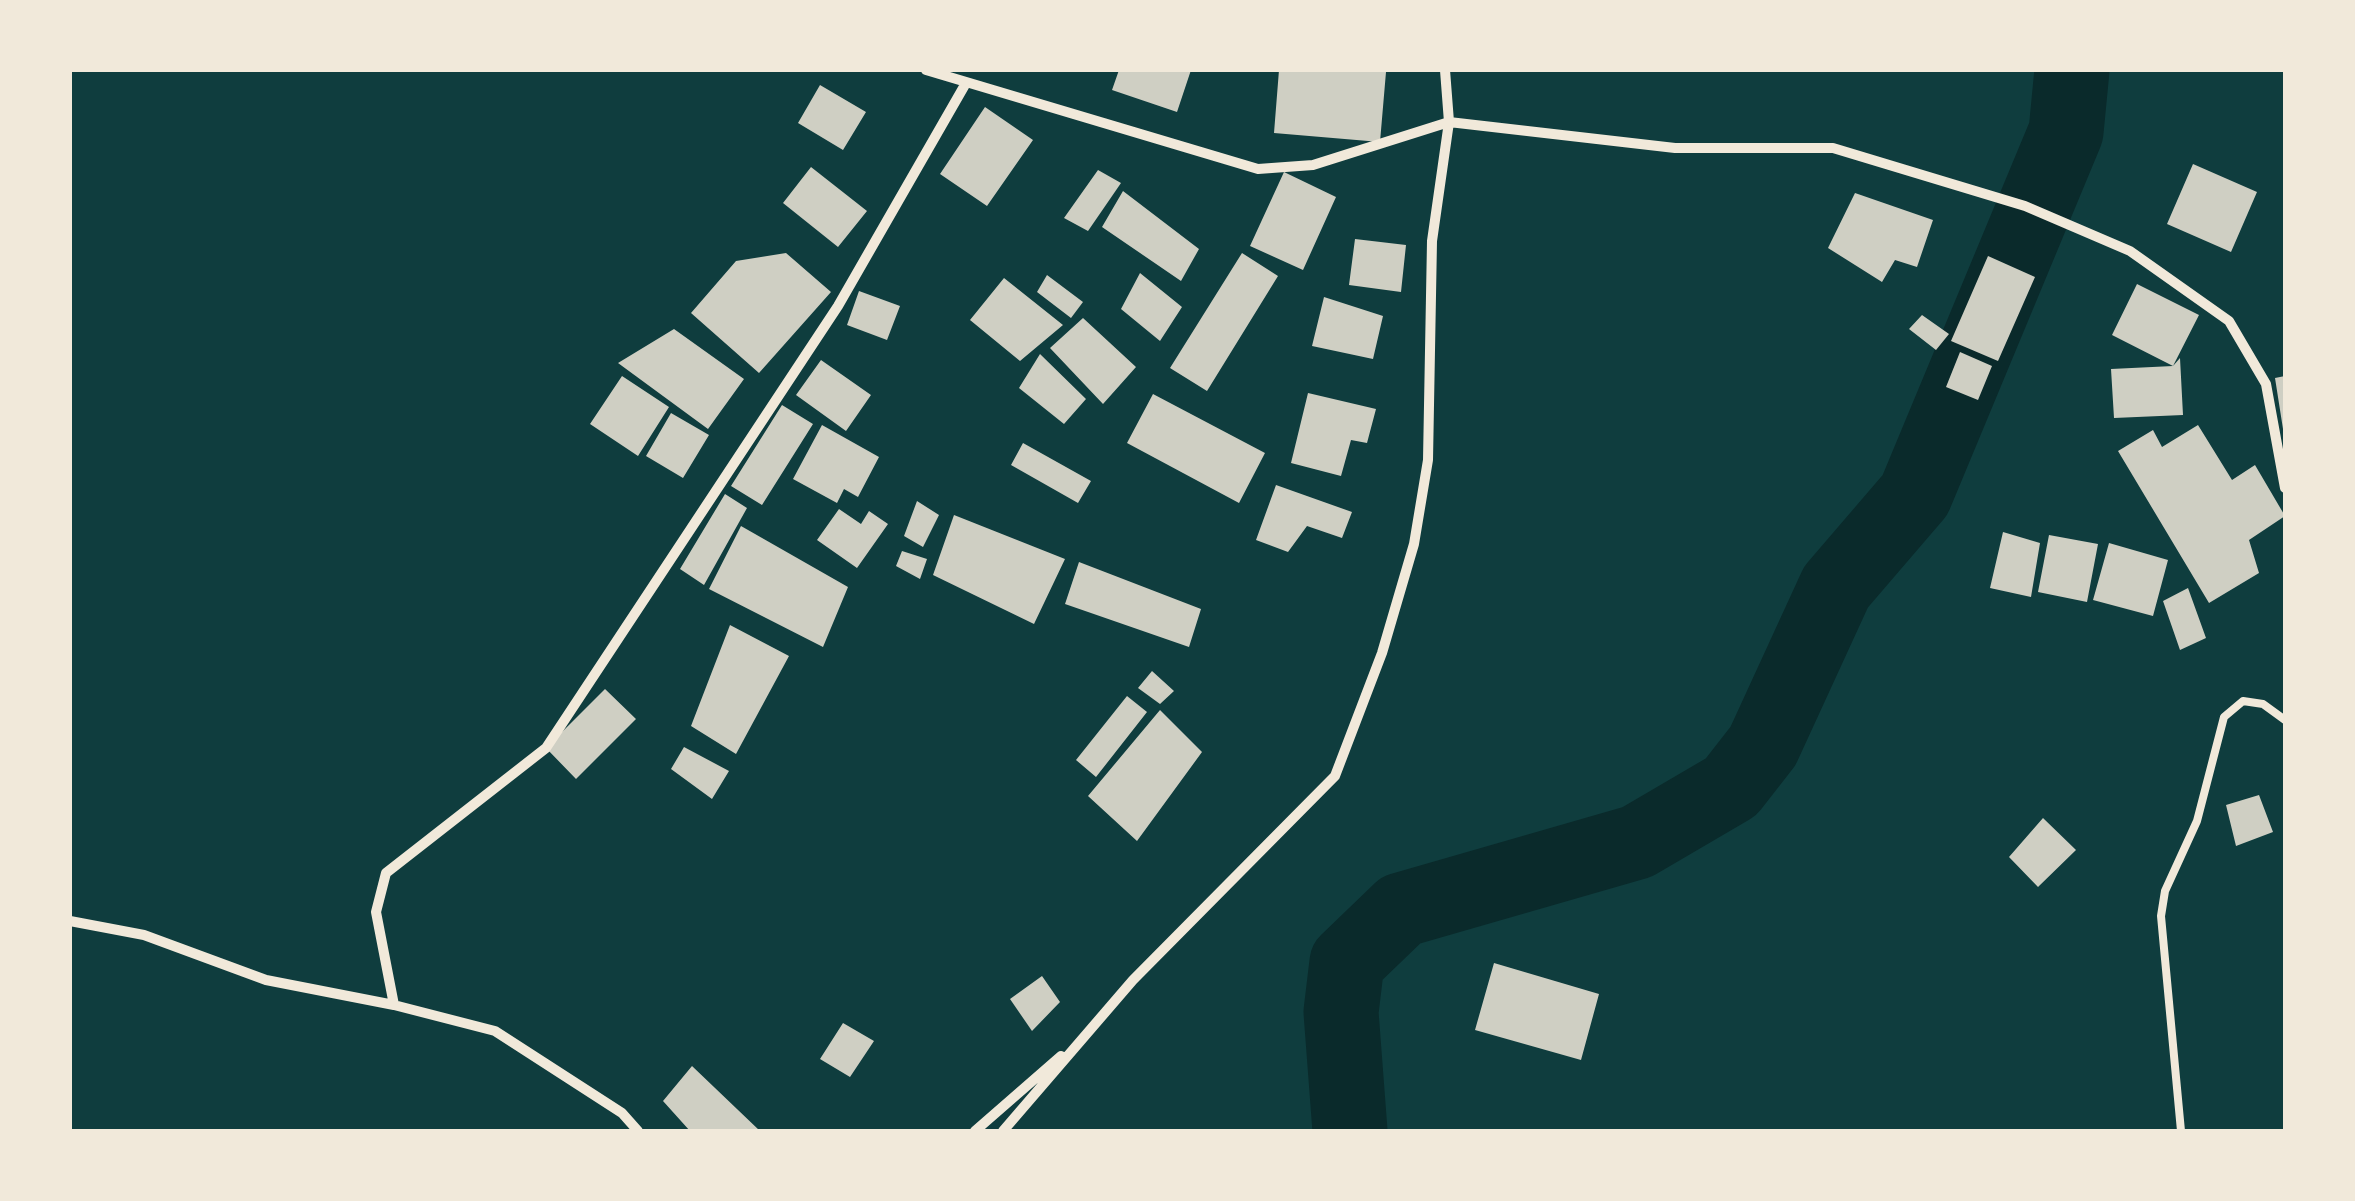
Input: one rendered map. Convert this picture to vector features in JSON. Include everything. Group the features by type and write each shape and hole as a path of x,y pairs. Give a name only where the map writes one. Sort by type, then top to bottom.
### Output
{"street":[{"path":"926,70 1258,168 1313,165 1449,122 1676,148 1833,148 2025,206 2130,251 2229,321 2266,384 2285,488"},
{"path":"1002,1131 1133,980 1335,776 1382,653 1414,544 1428,460 1432,241 1449,122 1445,70"},
{"path":"394,1005 376,912 386,873 546,748 838,306 966,82"},
{"path":"70,921 144,935 266,980 394,1005 495,1031 622,1113 638,1131"},
{"path":"975,1131 1089,1031"}],"lane":[{"path":"2181,1131 2161,916 2165,891 2193,833 2224,717 2243,701 2263,704 2285,720"}],"building":[{"path":"1119,70 1191,70 1177,112 1112,90"},
{"path":"1279,70 1386,72 1380,142 1274,133"},
{"path":"820,85 866,112 843,150 798,123"},
{"path":"985,107 1033,140 987,206 940,174"},
{"path":"2193,164 2257,192 2231,252 2167,224"},
{"path":"811,167 867,211 838,247 783,203"},
{"path":"1098,170 1121,183 1088,231 1064,218"},
{"path":"1284,172 1336,197 1303,270 1250,246"},
{"path":"1123,191 1199,249 1181,281 1102,227"},
{"path":"1855,193 1933,220 1917,267 1895,260 1882,282 1828,248"},
{"path":"1355,239 1406,245 1401,292 1349,285"},
{"path":"786,253 831,292 759,373 691,313 736,261"},
{"path":"1242,253 1278,276 1207,391 1170,368"},
{"path":"1988,256 2035,277 1998,361 1951,341"},
{"path":"1140,273 1182,307 1160,341 1121,309"},
{"path":"1047,275 1083,302 1071,318 1037,292"},
{"path":"1004,278 1063,325 1020,361 970,320"},
{"path":"2137,284 2199,315 2173,366 2112,335"},
{"path":"859,291 900,306 887,340 847,325"},
{"path":"1324,297 1383,316 1373,359 1312,346"},
{"path":"1922,315 1949,334 1936,350 1909,329"},
{"path":"1083,318 1136,367 1103,404 1050,348"},
{"path":"674,329 744,379 708,429 618,363"},
{"path":"1960,352 1992,366 1978,400 1946,387"},
{"path":"1040,354 1086,399 1064,424 1019,388"},
{"path":"2180,358 2183,415 2114,418 2111,369 2173,366"},
{"path":"821,360 871,395 846,431 796,395"},
{"path":"622,376 669,407 638,456 590,424"},
{"path":"2285,376 2285,428 2283,429 2275,378"},
{"path":"1308,393 1376,409 1367,443 1351,440 1341,476 1291,463"},
{"path":"1153,394 1265,453 1239,503 1127,443"},
{"path":"782,405 813,424 762,505 731,486"},
{"path":"671,413 709,435 683,478 646,456"},
{"path":"822,425 879,457 858,497 844,489 837,503 793,479"},
{"path":"2198,425 2232,480 2255,465 2285,516 2249,540 2259,573 2209,603 2118,451 2153,430 2162,447"},
{"path":"1023,443 1091,481 1078,503 1011,465"},
{"path":"1276,485 1352,512 1342,538 1307,526 1288,552 1256,540"},
{"path":"725,494 747,508 704,585 680,569"},
{"path":"917,501 939,515 923,547 904,536"},
{"path":"839,509 861,524 869,511 888,524 857,568 817,540"},
{"path":"954,515 1065,559 1034,624 933,575"},
{"path":"741,526 848,587 823,647 709,589"},
{"path":"2003,532 2040,543 2031,597 1990,588"},
{"path":"2049,535 2098,544 2087,602 2038,592"},
{"path":"2109,543 2168,560 2153,616 2093,600"},
{"path":"902,551 927,559 920,579 896,566"},
{"path":"1079,562 1201,609 1189,647 1065,604"},
{"path":"2188,588 2206,638 2180,650 2163,601"},
{"path":"730,625 789,656 736,754 691,726"},
{"path":"1152,671 1174,691 1160,704 1138,688"},
{"path":"605,689 636,719 576,779 546,748"},
{"path":"1127,696 1147,712 1096,777 1076,760"},
{"path":"1160,710 1202,752 1137,841 1088,796"},
{"path":"684,747 729,771 712,799 671,769"},
{"path":"2259,795 2273,832 2236,846 2226,805"},
{"path":"2043,818 2076,850 2038,887 2009,857"},
{"path":"1494,963 1599,994 1581,1060 1475,1030"},
{"path":"1042,976 1060,1002 1032,1031 1010,999"},
{"path":"843,1023 874,1041 850,1077 820,1059"},
{"path":"692,1066 760,1131 690,1131 663,1101"}],"waterway":[{"path":"1350,1131 1341,1012 1347,962 1401,910 1637,842 1731,787 1763,746 1836,587 1915,495 2066,132 2072,70"}]}
